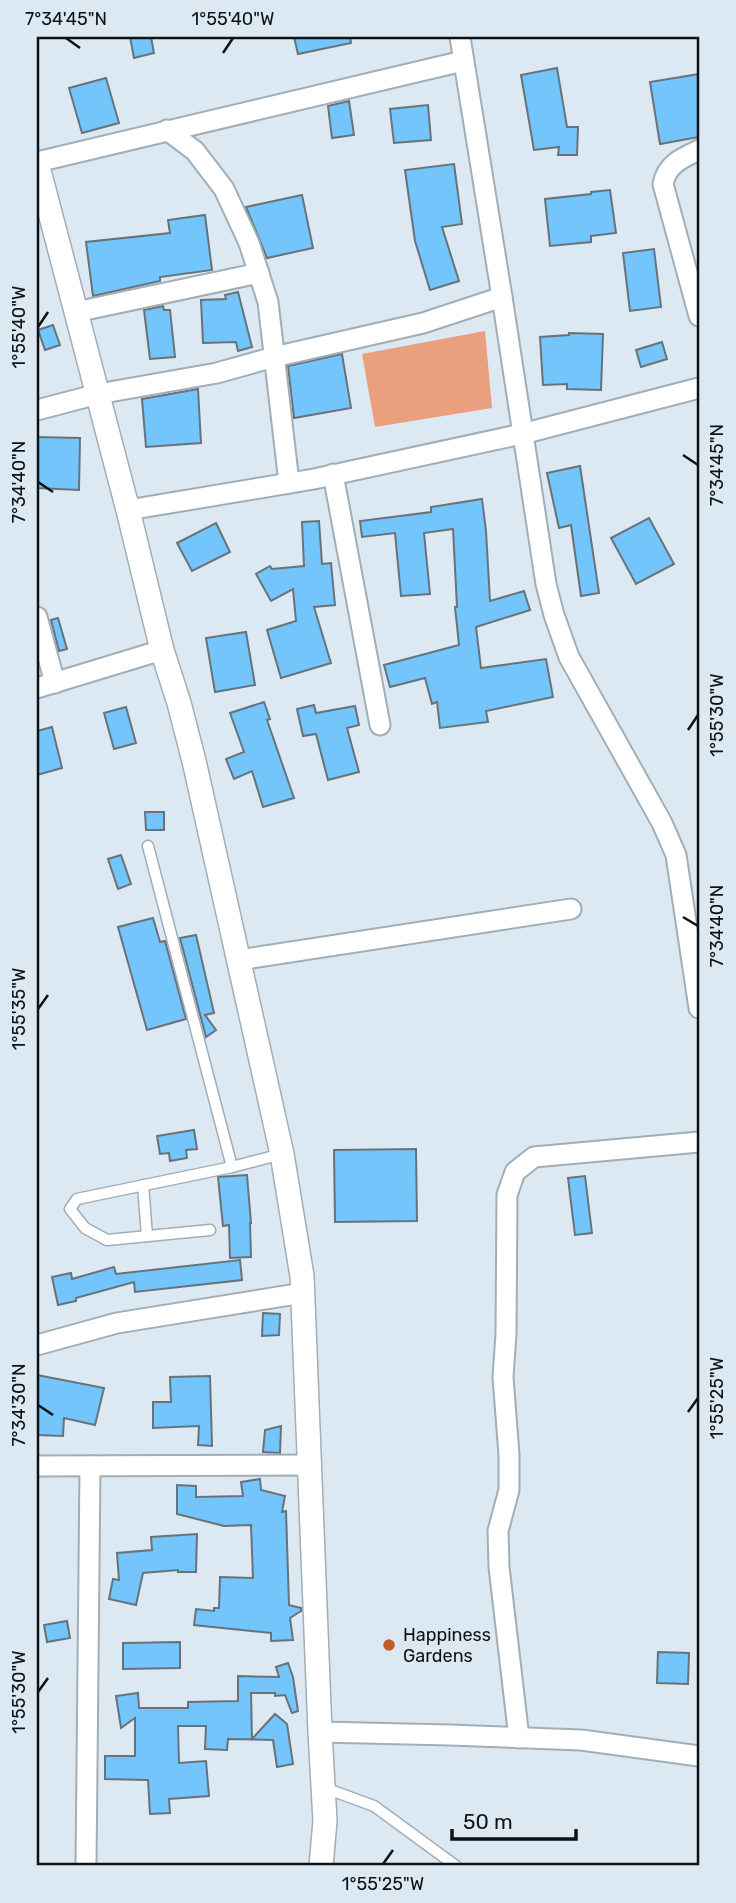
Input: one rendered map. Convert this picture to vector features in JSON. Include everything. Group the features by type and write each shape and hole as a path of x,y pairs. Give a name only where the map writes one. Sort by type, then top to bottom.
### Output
{"street":[{"path":"460,37 546,584 569,657 662,823 676,855 699,1008"},
{"path":"321,1866 325,1821 324,1788 308,1465 303,1293 282,1154 194,761 162,650 76,312 43,216 37,162 463,61"},
{"path":"167,130 195,151 224,189 248,243 268,302 289,483"},
{"path":"699,150 676,162 666,173 663,184 699,316"},
{"path":"76,312 258,273"},
{"path":"37,410 98,394 217,373 274,357 423,323 502,297"},
{"path":"128,510 289,483 522,434 699,388"},
{"path":"333,474 380,725"},
{"path":"37,617 46,685 162,650"},
{"path":"239,960 570,909"},
{"path":"519,1738 498,1531 509,1490 503,1377 507,1195 515,1172 534,1157 699,1142"},
{"path":"37,1345 117,1323 303,1293"},
{"path":"37,1466 308,1465"},
{"path":"86,1866 90,1466"},
{"path":"320,1732 581,1740 699,1756"}],"lane":[{"path":"148,846 232,1167"},
{"path":"210,1230 107,1240 85,1228 71,1209 77,1199 282,1154"},
{"path":"143,1185 147,1236"},
{"path":"324,1788 373,1806 457,1866"}],"shaded area":[{"path":"485,331 492,408 375,427 362,354"}],"building":[{"path":"130,37 151,37 154,53 134,58"},
{"path":"294,37 350,37 351,43 298,54"},
{"path":"557,68 567,127 578,127 577,155 558,155 559,147 534,150 521,75"},
{"path":"699,74 699,137 660,144 650,82"},
{"path":"106,78 119,123 82,133 69,88"},
{"path":"349,101 354,135 332,138 328,106"},
{"path":"428,105 431,140 394,143 390,109"},
{"path":"454,164 462,224 442,227 459,281 430,290 415,241 405,170"},
{"path":"610,190 616,233 591,236 591,242 550,246 545,199"},
{"path":"302,195 313,248 267,258 246,207"},
{"path":"205,215 212,270 160,277 160,281 93,296 86,242 170,233 168,220"},
{"path":"654,249 661,307 630,311 623,253"},
{"path":"238,292 252,347 238,351 236,342 203,343 201,300 226,299 225,295"},
{"path":"163,306 164,310 170,310 175,357 150,359 144,310"},
{"path":"53,325 60,345 45,350 38,330"},
{"path":"569,333 603,334 601,390 567,389 567,384 543,385 540,337"},
{"path":"662,342 667,359 641,367 636,350"},
{"path":"342,354 351,408 294,418 288,366"},
{"path":"198,389 201,443 146,447 142,399"},
{"path":"37,437 80,438 79,490 37,488"},
{"path":"580,466 599,593 581,596 571,525 559,528 547,473"},
{"path":"482,499 490,601 524,591 530,610 476,627 481,668 546,659 553,697 486,711 488,722 440,728 437,702 432,704 425,678 390,687 384,665 459,645 453,529 424,533 430,594 401,596 395,533 362,537 360,521 431,512 431,507"},
{"path":"649,518 674,564 636,584 611,538"},
{"path":"319,521 322,564 331,563 335,605 314,607 331,663 281,678 267,630 296,621 293,589 271,601 256,574 270,566 272,569 304,566 302,522"},
{"path":"216,523 230,552 192,571 177,543"},
{"path":"58,618 67,649 59,651 51,620"},
{"path":"246,632 255,685 215,692 206,638"},
{"path":"264,702 270,719 267,720 294,798 263,807 252,771 234,779 226,759 244,752 230,713"},
{"path":"314,705 316,713 355,706 359,725 347,728 359,772 328,780 316,734 303,736 297,709"},
{"path":"126,707 136,743 114,749 104,713"},
{"path":"52,727 62,768 37,775 37,731"},
{"path":"145,812 164,812 164,830 146,830"},
{"path":"121,855 131,884 118,889 108,859"},
{"path":"153,918 160,942 165,941 186,1019 147,1030 118,927"},
{"path":"196,935 214,1013 205,1015 216,1030 206,1037 180,938"},
{"path":"194,1130 197,1149 186,1150 187,1158 170,1161 169,1153 160,1154 157,1136"},
{"path":"416,1149 417,1221 335,1222 334,1150"},
{"path":"247,1175 251,1257 230,1258 229,1225 223,1226 218,1177"},
{"path":"585,1176 592,1233 575,1235 568,1178"},
{"path":"240,1260 242,1280 135,1292 134,1282 58,1305 52,1277 71,1273 72,1279 114,1267 116,1274"},
{"path":"263,1313 280,1314 279,1335 262,1336"},
{"path":"37,1375 104,1388 95,1425 64,1418 63,1436 37,1435"},
{"path":"210,1376 212,1446 198,1445 199,1426 153,1428 153,1402 171,1402 170,1377"},
{"path":"281,1426 280,1453 263,1452 265,1430"},
{"path":"260,1479 261,1490 285,1496 282,1512 286,1511 289,1605 301,1608 301,1611 290,1618 293,1640 271,1641 271,1633 194,1625 196,1609 214,1611 214,1608 219,1608 220,1577 253,1578 251,1525 224,1526 177,1514 177,1485 196,1486 196,1497 243,1496 241,1482"},
{"path":"197,1534 196,1572 178,1570 143,1573 136,1605 109,1599 113,1579 119,1580 117,1553 152,1550 151,1537"},
{"path":"67,1621 70,1638 47,1642 44,1625"},
{"path":"180,1642 180,1668 123,1669 123,1643"},
{"path":"658,1652 689,1653 688,1684 657,1683"},
{"path":"288,1663 298,1711 292,1713 285,1695 251,1693 252,1739 275,1714 287,1724 293,1764 277,1767 273,1740 228,1739 227,1750 205,1749 206,1726 178,1726 179,1763 206,1761 209,1796 169,1799 170,1813 150,1814 148,1780 105,1779 105,1756 135,1756 135,1718 121,1728 116,1696 138,1693 139,1708 188,1708 188,1702 238,1701 238,1676 279,1677 276,1667"}],"place":[{"name":"Happiness Gardens","path":"389,1645"}]}
